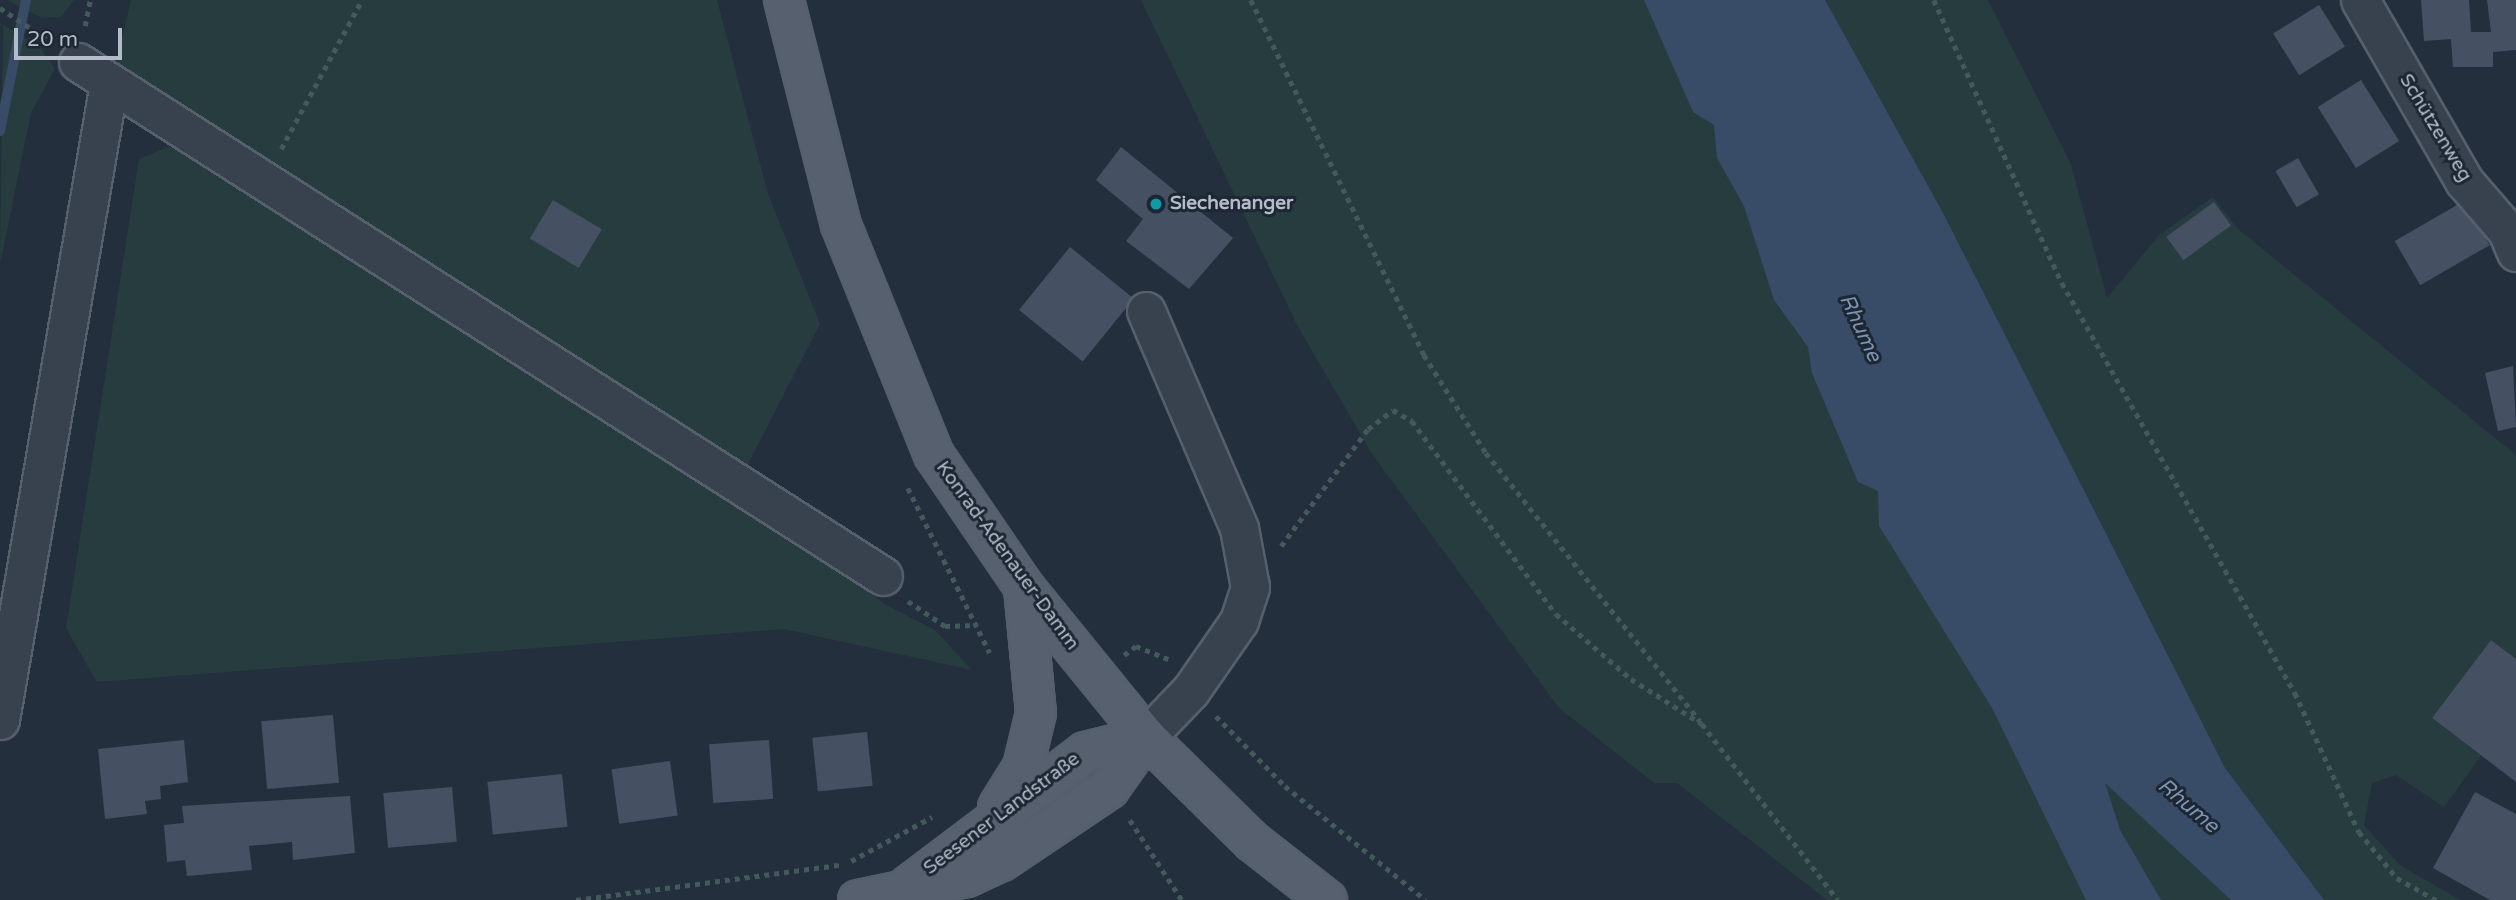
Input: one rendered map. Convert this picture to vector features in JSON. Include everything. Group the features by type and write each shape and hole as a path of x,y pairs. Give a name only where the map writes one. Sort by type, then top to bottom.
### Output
{"main road":[{"name":"Konrad-Adenauer-Damm","path":"783,0 837,212 886,347 934,455 1024,587 1146,737"},
{"path":"992,817 1023,767 1036,713 1024,587"},
{"path":"1146,737 1253,842 1327,900"},
{"name":"Seesener Landstraße","path":"903,889 992,817 1084,752 1146,737"},
{"name":"Seesener Landstraße","path":"858,900 967,877 1002,861 1109,789 1146,737"}],"street":[{"name":"Schützenweg","path":"2360,0 2465,181 2513,236"},
{"path":"79,62 265,177 883,576"},
{"path":"0,720 109,83"},
{"path":"1146,311 1239,528 1250,587 1238,621 1191,690 1146,737"}],"path":[{"path":"265,177 362,0"},
{"path":"1251,0 1431,366 1486,453 1578,573 1676,684 1702,724 1838,900"},
{"path":"1934,0 2062,283 2295,694 2342,801 2397,877 2436,900"},
{"path":"1,8 37,32"},
{"path":"1250,587 1368,429 1393,410 1412,421 1556,614 1631,679 1702,724"},
{"path":"883,576 945,626 976,625"},
{"path":"1095,677 1136,646 1164,653 1191,690 1285,786 1426,900"},
{"path":"576,900 840,865 937,814"}],"green space":[{"path":"7,0 74,0 61,17 42,18"},
{"path":"131,0 717,0 768,194 820,324 745,470 116,63"},
{"path":"1141,0 1988,0 2071,164 2107,298 2159,235 2213,197 2238,229 2516,455 2516,659 2491,640 2432,718 2481,756 2444,807 2396,775 2372,783 2364,825 2400,865 2460,900 1827,900 1677,783 1654,783 1559,708 1372,454 1297,325"},
{"path":"3,25 39,46 55,69 31,113 0,264"},
{"path":"182,141 809,546 886,605 935,630 972,670 784,629 97,682 66,628 139,159"}],"water":[{"name":"Rhume","path":"1644,0 1825,0 1943,213 2225,768 2324,900 2231,900 2105,783 2120,830 2161,900 2086,900 1992,708 1879,526 1878,491 1858,482 1812,373 1808,347 1774,300 1744,206 1717,158 1714,125 1693,112"}],"building":[{"path":"2421,0 2469,0 2471,32 2491,32 2487,0 2516,0 2516,50 2493,52 2493,67 2453,67 2451,39 2424,41"},
{"path":"2319,5 2345,47 2299,75 2273,34"},
{"path":"2361,80 2399,141 2356,168 2318,107"},
{"name":"Siechenanger","path":"1121,147 1233,238 1189,289 1126,241 1143,219 1096,180"},
{"path":"2298,158 2319,194 2296,207 2275,171"},
{"path":"553,200 602,229 579,268 530,239"},
{"path":"2464,201 2490,245 2420,285 2395,241"},
{"path":"2214,202 2231,225 2183,260 2166,237"},
{"path":"1070,247 1134,299 1083,362 1019,310"},
{"path":"2513,366 2516,427 2498,431 2485,373"},
{"path":"2491,640 2516,659 2516,782 2432,718"},
{"path":"333,715 339,783 267,789 261,721"},
{"path":"867,732 873,786 818,791 812,738"},
{"path":"184,740 188,782 160,786 161,799 145,801 147,814 105,819 98,749"},
{"path":"769,740 773,799 713,803 709,744"},
{"path":"670,761 678,815 619,824 612,769"},
{"path":"562,774 568,827 493,835 487,782"},
{"path":"452,787 457,842 388,848 383,793"},
{"path":"2475,792 2516,814 2516,900 2490,900 2433,868"},
{"path":"350,796 355,853 293,860 292,842 249,846 252,870 187,876 185,860 167,862 164,825 184,823 182,806"}],"waterway":[{"path":"0,131 26,0"}],"place":[{"name":"Siechenanger","path":"1156,204"}]}
